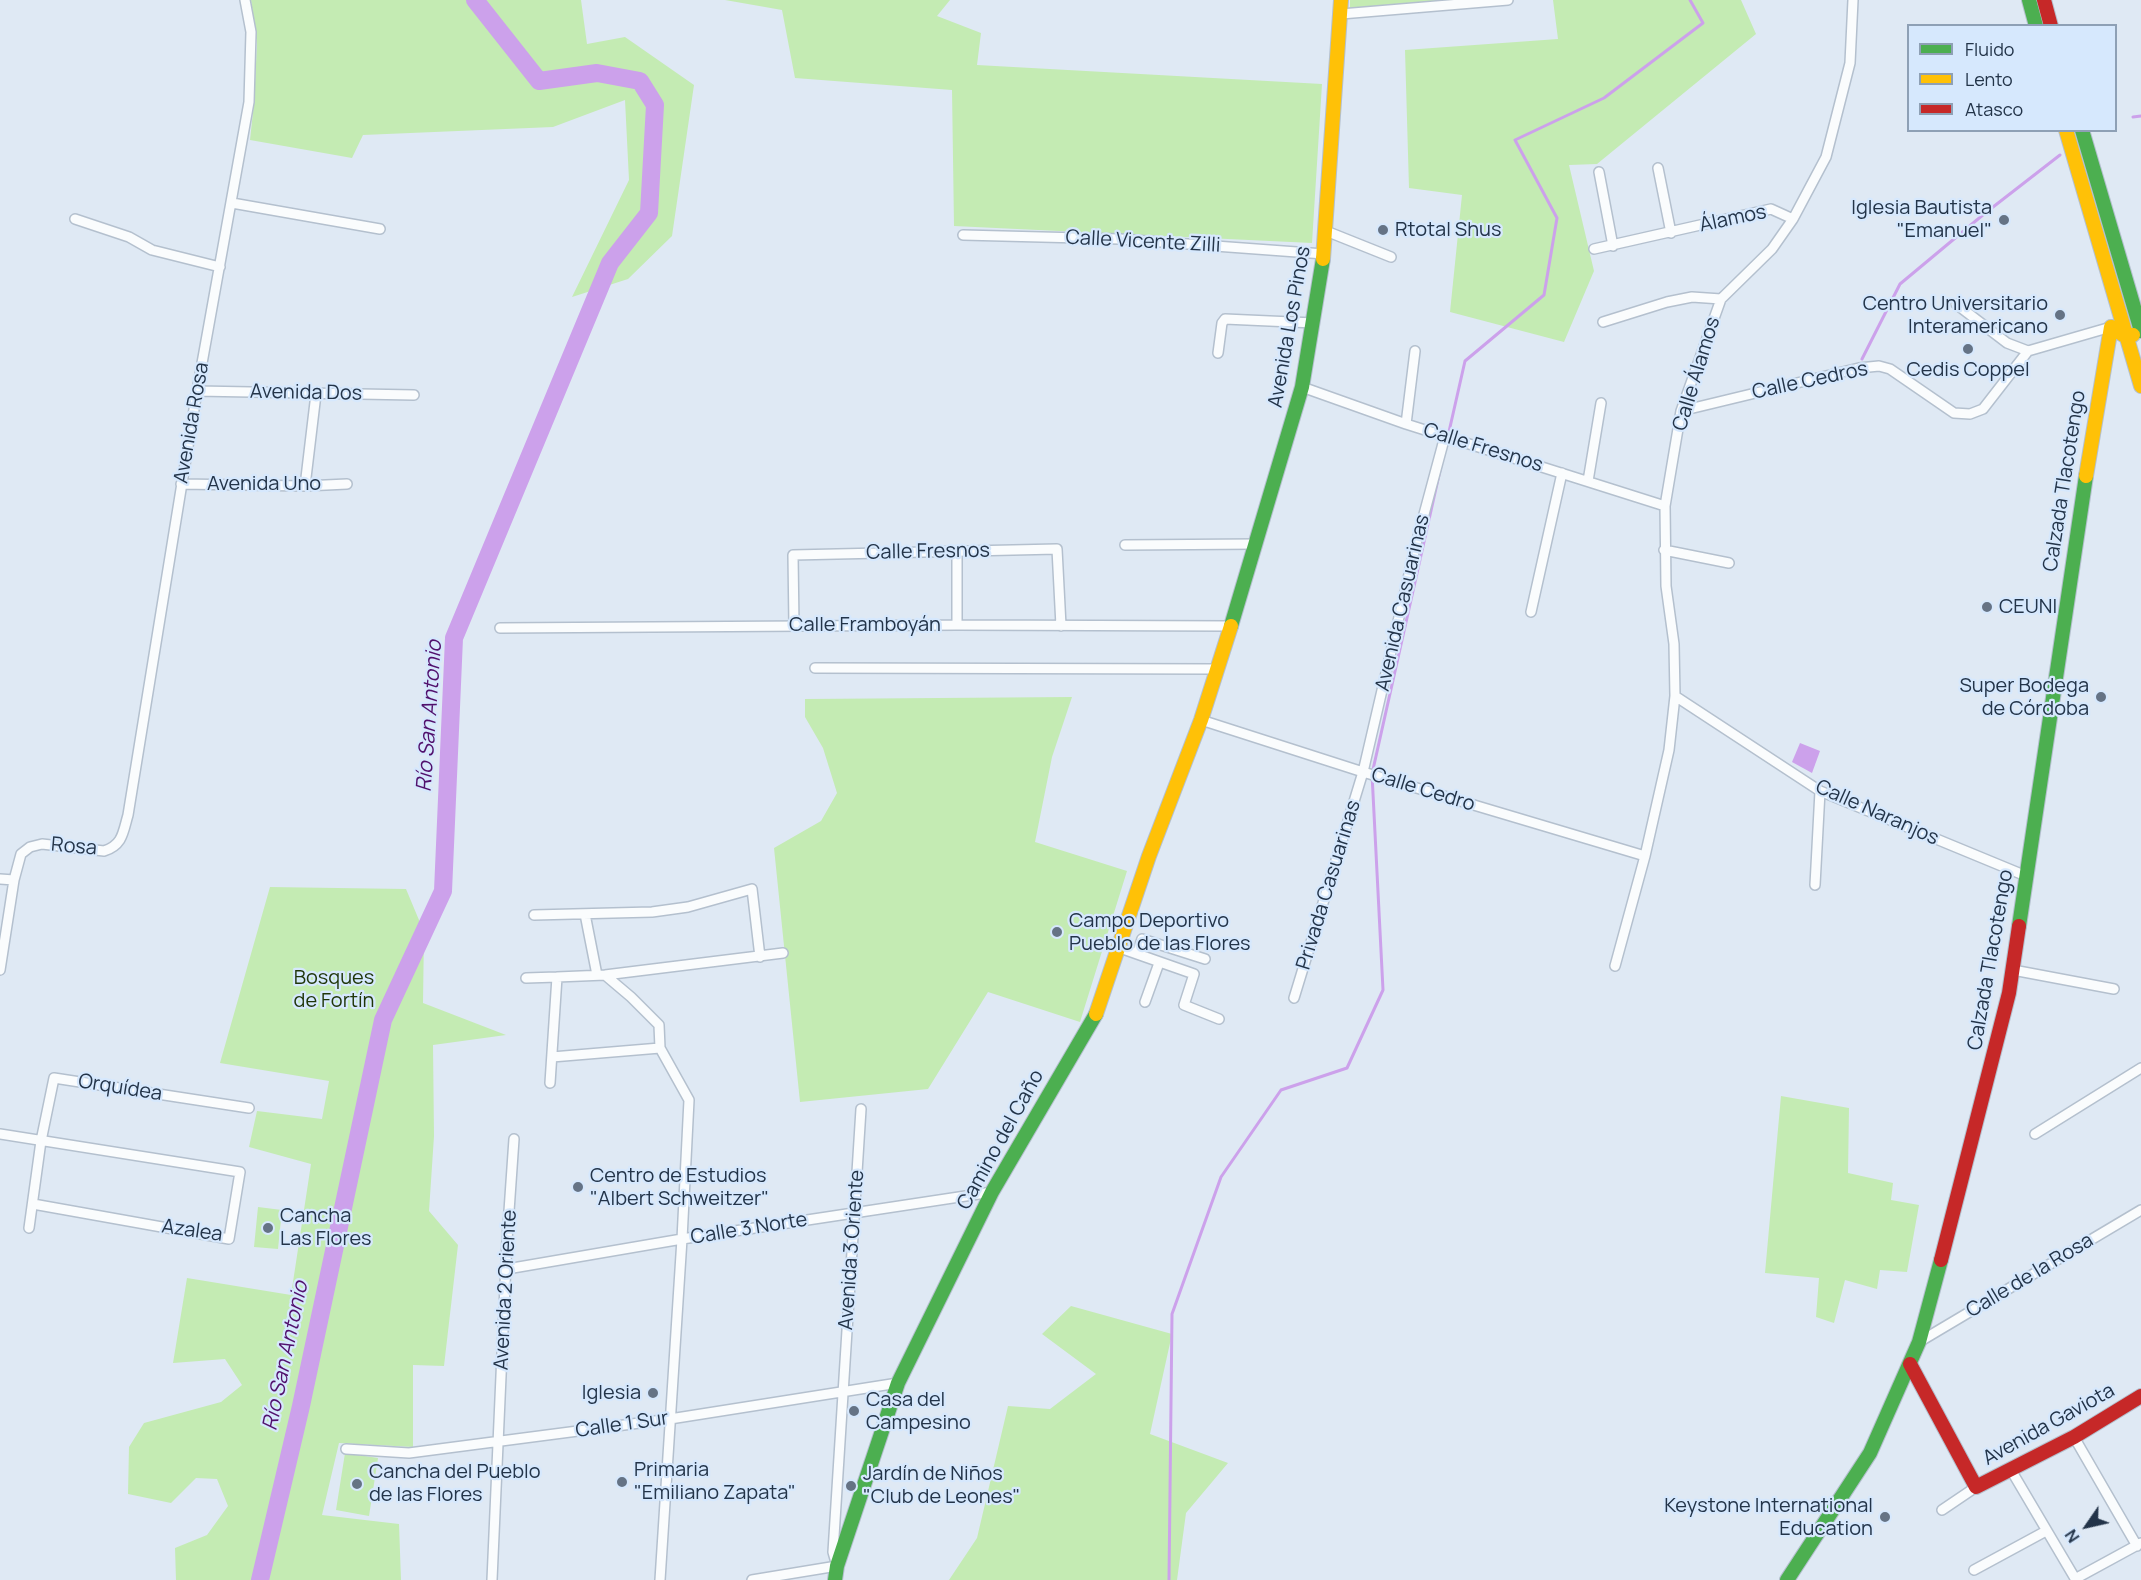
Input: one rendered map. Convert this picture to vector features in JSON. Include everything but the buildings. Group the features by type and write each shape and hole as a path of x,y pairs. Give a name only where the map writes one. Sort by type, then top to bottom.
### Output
{"street":[{"name":"Avenida Rosa","path":"118,844 129,815 181,484 249,102 251,32 245,0"},
{"path":"1341,7 1508,0"},
{"name":"Calle Álamos","path":"1615,966 1646,856 1669,750 1675,696 1674,644 1666,586 1664,550 1665,506 1681,411 1720,299 1772,249 1793,219 1826,157 1850,63 1853,0"},
{"path":"2029,0 2035,24"},
{"path":"2044,0 2050,24"},
{"name":"Avenida Los Pinos","path":"1201,720 1257,544 1302,387 1324,254 1341,7"},
{"path":"2067,132 2141,386"},
{"path":"1956,304 2007,343 2028,351 2111,327 2125,336 2141,332 2083,132"},
{"path":"1658,168 1671,233"},
{"path":"1599,172 1613,246"},
{"path":"232,203 380,229"},
{"name":"Álamos","path":"1594,249 1772,209 1793,219"},
{"path":"75,219 129,237 152,250 220,267"},
{"path":"1326,231 1391,257"},
{"name":"Calle Vicente Zilli","path":"963,235 1120,239 1324,254"},
{"path":"1603,322 1667,302 1692,297 1720,299"},
{"path":"1218,353 1222,324 1225,319 1314,323"},
{"name":"Calzada Tlacotengo","path":"1787,1580 1869,1453 1919,1342 1991,1069 2013,970 2093,424 2111,327"},
{"path":"1406,424 1415,351"},
{"name":"Calle Cedros","path":"1681,411 1859,368 1879,366 1890,369 1954,413 1970,414 1983,410 2028,351"},
{"name":"Calle Fresnos","path":"1302,387 1406,424 1665,506"},
{"name":"Avenida Dos","path":"197,391 414,395"},
{"path":"305,486 316,394"},
{"path":"1588,481 1601,403"},
{"name":"Avenida Casuarinas","path":"1363,772 1416,544 1445,435"},
{"path":"1531,612 1562,473"},
{"name":"Avenida Uno","path":"181,484 305,486 347,484"},
{"path":"1125,545 1257,544"},
{"name":"Calle Fresnos","path":"794,626 793,555 1058,549 1060,626"},
{"path":"1664,550 1729,563"},
{"path":"957,551 957,625"},
{"name":"Calle Framboyán","path":"500,628 1231,626"},
{"path":"815,668 1217,669"},
{"name":"Calle Naranjos","path":"1675,696 1821,791 2026,876"},
{"name":"Calle Cedro","path":"1201,720 1363,772 1646,856"},
{"name":"Camino del Caño","path":"836,1573 898,1383 992,1192 1095,1018 1149,856 1201,720"},
{"name":"Privada Casuarinas","path":"1294,998 1363,772"},
{"path":"1815,885 1821,791"},
{"name":"Rosa","path":"14,880 21,854 30,847 42,844 104,851 118,844"},
{"path":"0,879 14,880 0,970"},
{"path":"534,915 652,912 688,907 752,889 759,957"},
{"path":"585,914 601,975 631,997 659,1025 660,1048 689,1100 660,1580"},
{"path":"1137,954 1142,939 1204,959"},
{"path":"1120,948 1194,974 1184,1005 1219,1019"},
{"path":"526,978 601,975 783,953"},
{"path":"1145,1002 1159,963"},
{"path":"2013,970 2114,989"},
{"path":"550,1083 557,978"},
{"path":"552,1057 660,1048"},
{"path":"2035,1134 2141,1068"},
{"name":"Orquídea","path":"41,1141 54,1078 249,1108"},
{"name":"Avenida 3 Oriente","path":"836,1573 833,1552 861,1109"},
{"name":"Azalea","path":"0,1134 240,1172 230,1239 33,1204"},
{"name":"Avenida 2 Oriente","path":"492,1580 514,1139"},
{"path":"29,1228 41,1141"},
{"name":"Calle 3 Norte","path":"507,1269 682,1239 992,1192"},
{"name":"Calle de la Rosa","path":"1919,1342 2141,1210"},
{"path":"1910,1364 1976,1487 1942,1510"},
{"name":"Calle 1 Sur","path":"346,1449 409,1453 670,1419 898,1383"},
{"name":"Avenida Gaviota","path":"1976,1487 2074,1437 2139,1400"},
{"path":"2012,1470 2076,1580 2139,1545 2074,1437"},
{"path":"1974,1570 2046,1531"},
{"path":"752,1580 836,1573"}],"green space":[{"path":"251,0 581,0 587,44 625,37 694,85 672,236 628,279 572,297 629,180 625,100 553,127 363,135 352,158 250,140 257,44"},
{"path":"725,0 950,0 937,16 981,33 977,65 1322,84 1312,243 954,226 952,90 795,78 782,10"},
{"path":"1350,0 1471,0 1350,11"},
{"path":"1553,0 1741,0 1756,34 1597,164 1569,165 1594,271 1564,342 1450,312 1462,195 1409,188 1405,50 1558,39"},
{"path":"1072,697 1052,757 1035,842 1127,871 1080,1022 988,992 928,1089 800,1102 774,848 821,821 837,793 823,748 805,717 805,699"},
{"name":"Bosques de Fortín","path":"270,887 406,889 424,932 423,1003 506,1035 433,1045 434,1136 429,1211 458,1245 444,1366 413,1365 413,1447 339,1443 322,1515 399,1524 401,1580 176,1580 175,1548 207,1535 228,1506 217,1479 196,1478 171,1503 128,1494 129,1447 144,1423 221,1402 242,1385 225,1359 173,1363 187,1278 291,1295 311,1164 249,1147 257,1111 322,1119 329,1081 220,1063"},
{"path":"1781,1096 1849,1108 1848,1173 1893,1183 1891,1200 1919,1205 1907,1272 1880,1270 1877,1289 1845,1280 1834,1323 1816,1317 1819,1278 1765,1273"},
{"name":"Cancha Las Flores","path":"258,1207 282,1210 278,1249 254,1247"},
{"path":"1071,1306 1172,1334 1150,1434 1228,1463 1186,1513 1177,1580 949,1580 977,1538 1008,1406 1050,1409 1096,1374 1042,1334"},
{"name":"Cancha del Pueblo de las Flores","path":"345,1453 378,1458 369,1516 336,1510"}],"shaded area":[{"path":"1800,743 1820,751 1812,773 1792,762"}],"waterway":[{"name":"Río San Antonio","path":"260,1580 301,1406 383,1020 443,891 454,638 610,263 649,213 655,105 640,81 597,73 539,81 475,0"},
{"path":"1448,436 1465,361 1544,295 1557,218 1515,140 1604,98 1703,23 1690,0"},
{"path":"2133,117 2141,116"},
{"path":"1862,359 1900,284 2060,155"},
{"path":"1169,1580 1172,1314 1221,1177 1281,1090 1347,1068 1383,990 1372,774 1441,466"}],"traffic: fast":[{"path":"2029,0 2035,24"},
{"path":"2083,132 2141,331"},
{"path":"1231,626 1302,387 1323,259"},
{"path":"2019,926 2086,476"},
{"path":"835,1580 837,1566 898,1383 992,1192 1096,1014"},
{"path":"1787,1580 1870,1453 1919,1342 1941,1260"}],"traffic: slow":[{"path":"1323,259 1341,0"},
{"path":"2067,132 2141,386"},
{"path":"2086,476 2111,327 2125,336 2133,335"},
{"path":"1096,1014 1149,856 1201,720 1231,626"}],"traffic: jam":[{"path":"2044,0 2050,24"},
{"path":"1941,1260 2009,993 2019,926"},
{"path":"1910,1364 1976,1487 2074,1437 2141,1396"}],"place":[{"name":"Iglesia Bautista \"Emanuel\"","path":"2004,220"},
{"name":"Rtotal Shus","path":"1383,230"},
{"name":"Centro Universitario Interamericano","path":"2060,315"},
{"name":"Cedis Coppel","path":"1968,349"},
{"name":"CEUNI","path":"1987,607"},
{"name":"Super Bodega de Córdoba","path":"2101,697"},
{"name":"Campo Deportivo Pueblo de las Flores","path":"1057,932"},
{"name":"Centro de Estudios \"Albert Schweitzer\"","path":"578,1187"},
{"name":"Cancha Las Flores","path":"268,1228"},
{"name":"Iglesia","path":"653,1393"},
{"name":"Casa del Campesino","path":"854,1411"},
{"name":"Primaria \"Emiliano Zapata\"","path":"622,1482"},
{"name":"Cancha del Pueblo de las Flores","path":"357,1484"},
{"name":"Jardín de Niños \"Club de Leones\"","path":"851,1486"},
{"name":"Keystone International Education","path":"1885,1517"}]}
